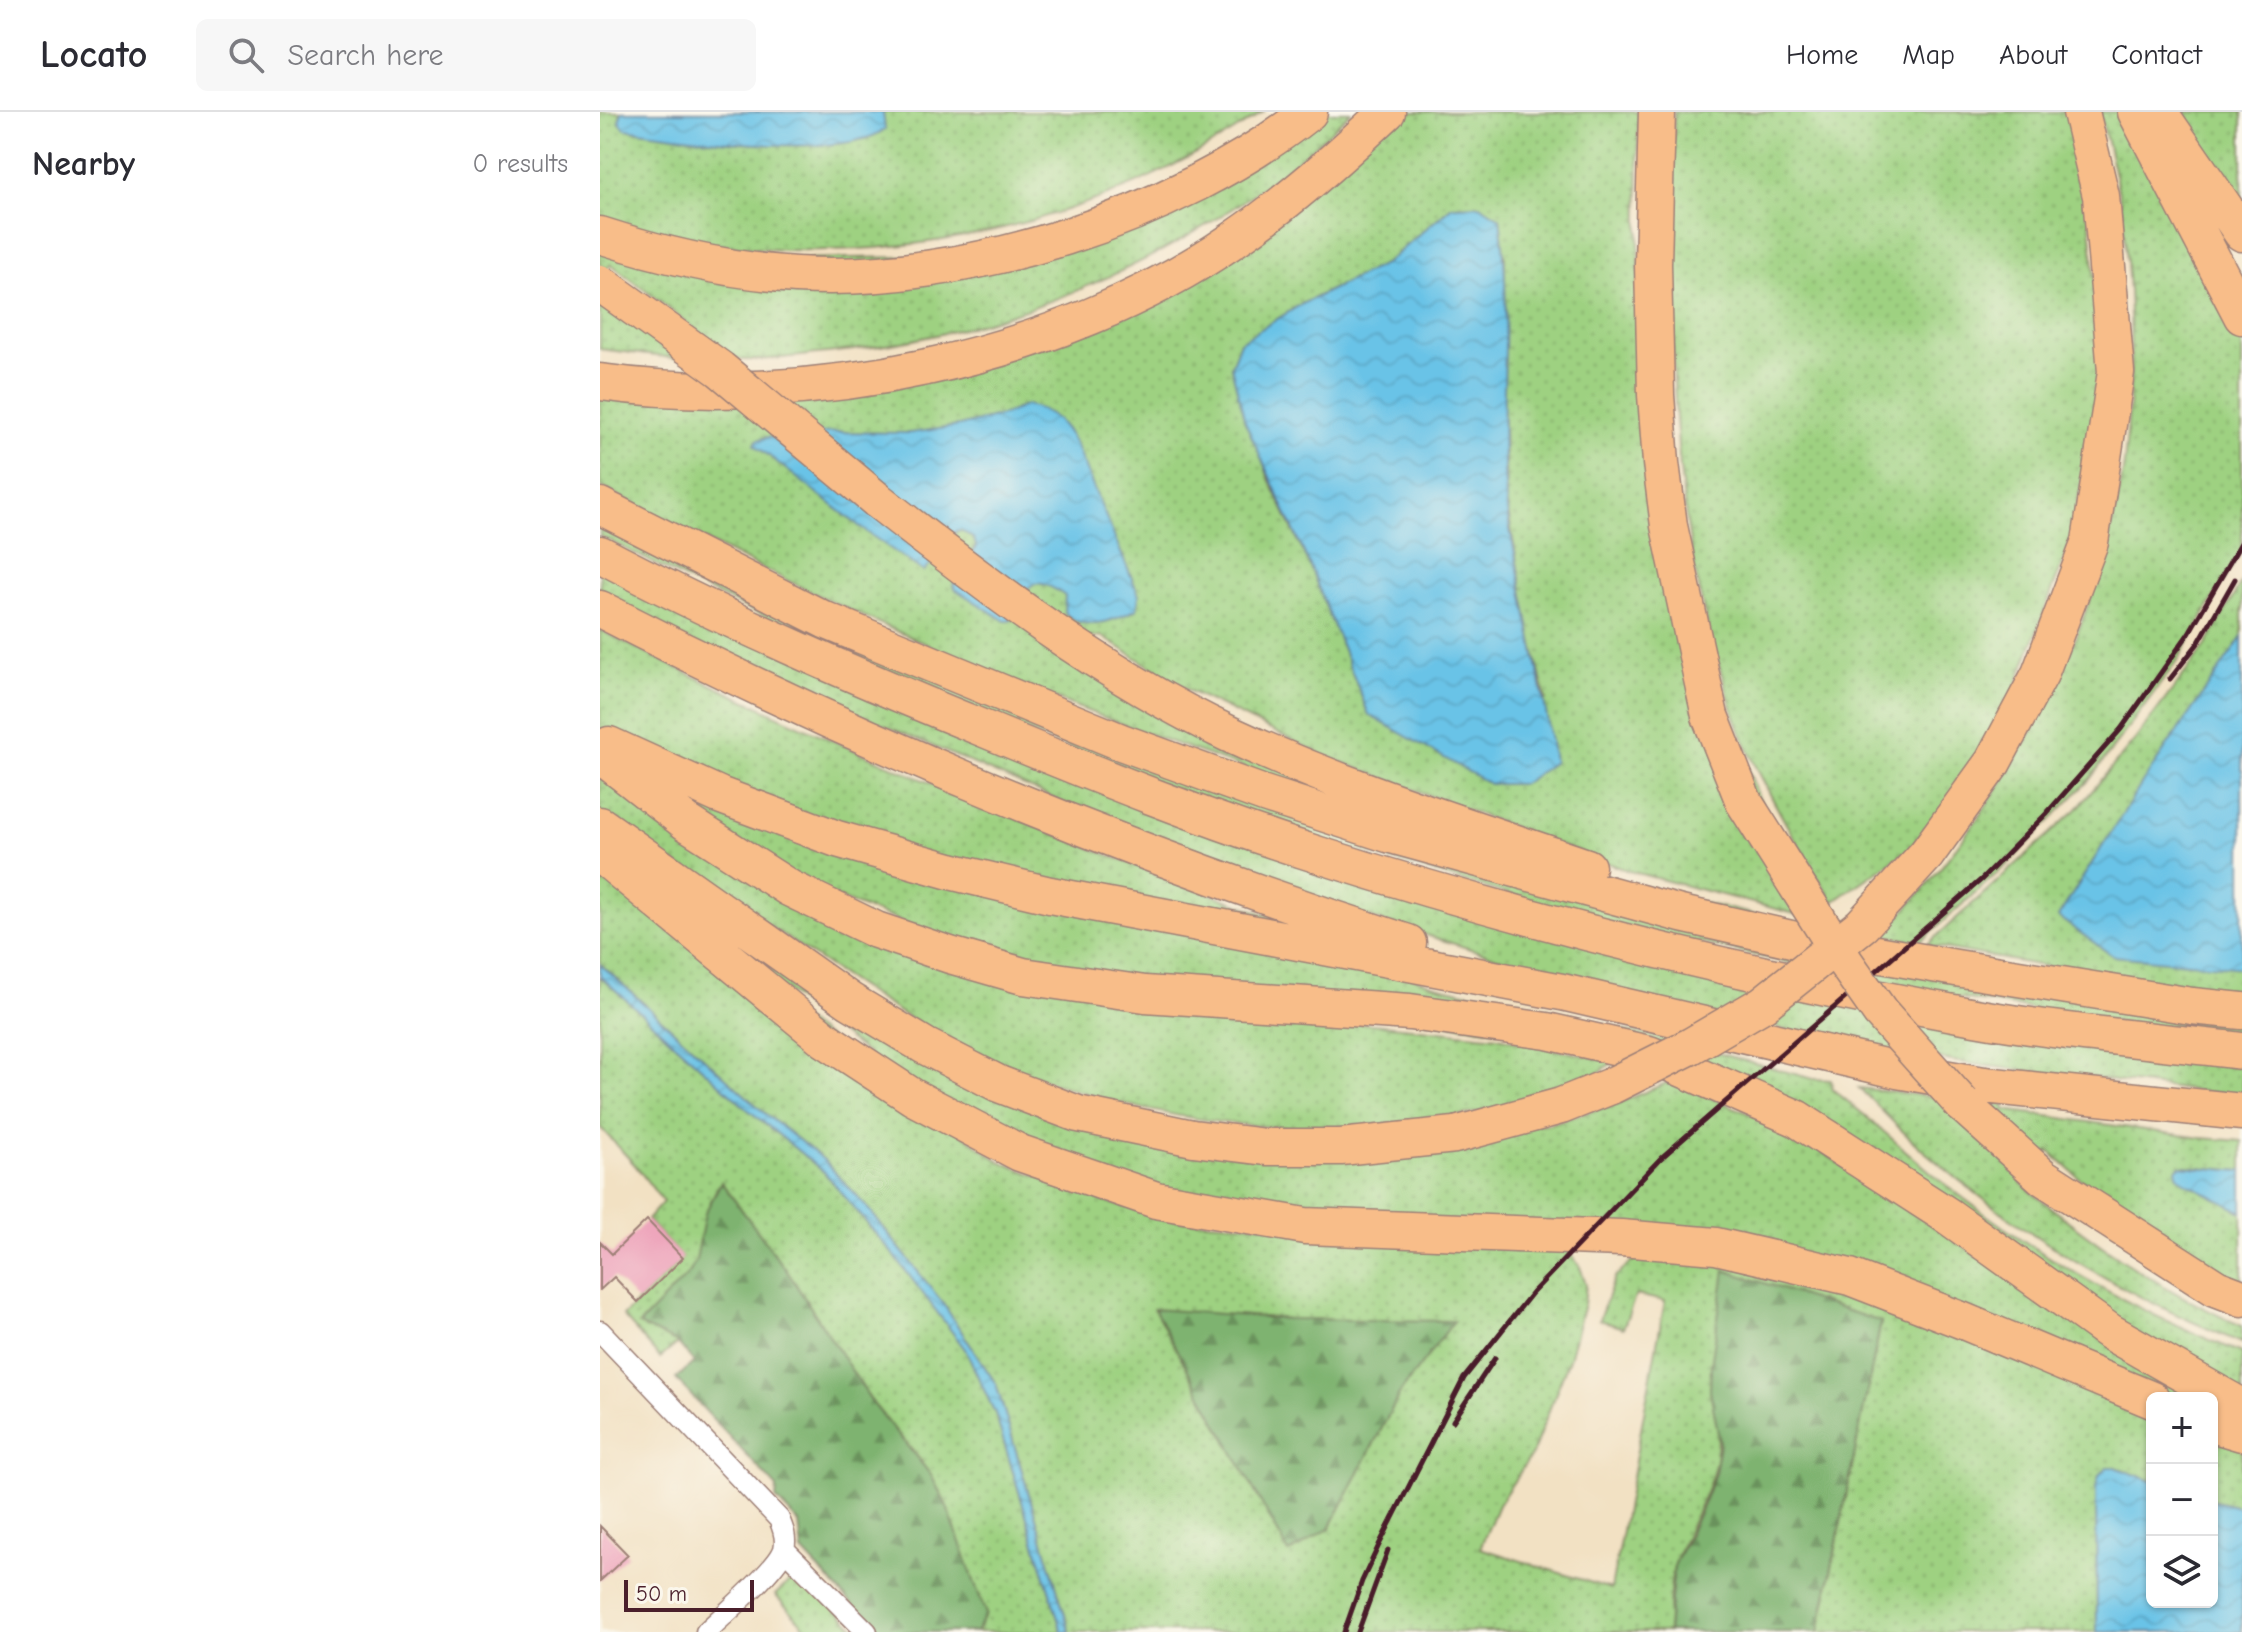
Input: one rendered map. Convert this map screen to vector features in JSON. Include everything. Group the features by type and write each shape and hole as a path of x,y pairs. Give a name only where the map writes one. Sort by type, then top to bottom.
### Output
{"highway":[{"path":"600,235 713,263 796,275 887,274 986,257 1062,238 1143,208 1234,163 1309,112"},
{"path":"600,382 641,388 789,388 879,376 988,351 1087,319 1164,281 1232,241 1316,178 1387,112"},
{"path":"1657,112 1653,264 1661,463 1678,569 1710,716 1744,802 1853,975 1880,1012 1962,1104 2043,1177 2216,1288 2242,1298"},
{"path":"600,825 850,1001 925,1046 999,1084 1078,1114 1193,1138 1251,1146 1341,1147 1455,1135 1561,1106 1611,1086 1691,1046 1763,1004 1862,925 1926,855 1993,762 2040,674 2090,542 2116,372 2101,196 2081,112"},
{"path":"2136,112 2238,304"},
{"path":"2159,112 2242,233"},
{"path":"600,283 676,335 744,388 956,562 1130,680 1228,733 1301,765 1437,816 1796,940"},
{"path":"600,362 722,375 782,378 879,376"},
{"path":"600,506 825,620 1121,742 1264,794 1391,835 1538,877 1796,940 2192,1006 2242,1011"},
{"path":"600,554 680,596 880,685 1104,778 1315,854 1470,901 1632,946 1761,976 1981,1018 2242,1051"},
{"path":"600,609 884,745 1069,824 1304,910 1562,992"},
{"path":"600,741 719,795 822,834 950,871 1050,895 1562,992 1926,1075 1984,1085 2242,1112"},
{"path":"600,755 686,822 789,888 876,930 1023,976 1145,994 1410,1012 1547,1031 1649,1054 1796,1118 1948,1216 2110,1332 2242,1407"},
{"path":"600,854 826,1040 913,1097 1020,1153 1156,1200 1305,1226 1621,1238 1716,1246 1850,1277 2146,1397"},
{"path":"2218,1426 2242,1433"}],"street":[{"path":"601,1335 779,1519 785,1531 784,1549 776,1563 706,1632"},
{"path":"784,1549 867,1632"}],"green space":[{"path":"600,112 1263,112 1188,158 1109,194 1028,222 944,240 858,249 772,249 686,240 600,222"},
{"path":"1319,112 1351,112 1297,161 1238,205 1175,243 1110,276 1041,304 971,326 900,343 781,358 733,358 611,264 607,269 600,264 600,244 660,261 1035,255"},
{"path":"1402,112 1638,112 1640,386 1652,512 1803,916 1629,871 1323,755 1190,691 1101,636 1052,646 1428,828 1183,746 1087,711 927,645 708,542 600,486 600,396 1046,346","holes":["1452,206 1505,255 1503,390 1506,500 1527,619 1546,700 1369,715 1309,564 1269,479 1231,366 1241,342 1300,305 1386,263"]},
{"path":"1674,112 2069,112 2088,201 2103,370 2070,543 2007,710 1953,798 1908,850 1833,902 1774,801 1743,738 1703,606 1689,536 1675,396 1672,326"},
{"path":"2100,112 2120,112 2217,301 2242,340 2242,549 2178,660 2090,779 2011,861 1920,942 1883,935 1956,849 2018,756 2068,657 2112,527 2125,455 2131,334 2122,213"},
{"path":"2180,112 2242,112 2242,206"},
{"path":"600,298 689,360 600,349"},
{"path":"600,515 1314,818 2242,1021 2242,1037 2177,1031 1915,991 1597,920 1307,836 1164,785 916,687 699,586 600,536"},
{"path":"600,568 1323,872 2242,1068 2242,1096 1972,1064 1869,1048 1669,1005 1506,960 1368,917 1168,848 600,602"},
{"path":"2242,581 2242,997 2192,993 1927,945 2077,809 2134,741 2207,644"},
{"path":"600,630 767,711 938,786 1110,856 1302,928 1423,981 1499,999 1498,1006 1654,1036 1813,1079 1831,1080 1832,1089 1938,1178 2022,1240 2092,1283 2166,1321 2242,1353 2242,1398 2033,1271 1644,1049 1037,972 795,882 600,742"},
{"path":"600,771 755,883 1174,1013 1274,1021 1372,1024 1498,1037 1614,1062 1571,1086 1524,1103 1449,1117 1363,1126 1302,1128 1242,1124 1123,1104 1007,1065 930,1030 872,995 600,813"},
{"path":"600,874 1001,1162 1102,1201 1175,1220 1564,1244 1580,1267 1586,1284 1584,1304 1569,1359 1532,1454 1498,1505 1480,1548 1611,1589 1665,1301 1636,1295 1623,1328 1599,1320 1615,1277 1638,1256 1706,1262 1772,1274 1837,1291 1964,1335 2146,1410 2146,1479 2115,1467 2096,1487 2097,1632 1819,1632 1881,1322 1717,1417 1716,1460 1673,1572 1668,1632 1070,1632 996,1384 942,1302 870,1211 824,1160 768,1116 600,964","holes":["1154,1310 1290,1319 1453,1322 1401,1391 1330,1528"]},
{"path":"660,894 804,991 872,1031 1133,1139 1549,1124 1619,1103 1671,1081 1755,1116 1811,1145 2182,1392 2152,1392 1823,1264 1391,1222 1140,1187 924,1097"},
{"path":"600,976 746,1108 824,1172 893,1254 965,1349 995,1413 1062,1632 976,1632 986,1614 921,1461 874,1405 787,1271 721,1182 711,1201 693,1267 639,1325 678,1343 660,1358 623,1316 682,1258 647,1220 663,1202 600,1127"},
{"path":"1859,1088 2004,1105 2005,1110 2242,1141 2242,1171 2184,1166 2224,1202 2242,1212 2242,1281 2189,1257 2112,1207 2049,1151 2021,1183 2126,1262 2183,1297 2242,1326 2242,1343 2115,1284 2036,1236 1925,1152"},
{"path":"721,1182 787,1271 874,1405 931,1475 946,1504 986,1614 976,1632 878,1632 802,1551 799,1523 776,1499 777,1488 676,1379 694,1362 678,1343 639,1325 690,1272 696,1260 705,1213"},
{"path":"1725,1270 1881,1322 1819,1632 1668,1632 1674,1566 1715,1473 1720,1443 1710,1391"},
{"path":"1154,1309 1290,1319 1454,1321 1401,1391 1330,1528 1289,1553"},
{"path":"2218,1439 2242,1448 2242,1508 2218,1502"},
{"path":"800,1572 859,1632 810,1632 775,1595"}],"water":[{"path":"622,112 883,112 885,129 865,139 835,144 760,144 625,129 619,121"},
{"path":"1480,205 1500,218 1506,323 1504,463 1507,506 1554,762 1523,784 1490,784 1369,715 1309,564 1245,422 1231,366 1240,342 1300,305 1386,263 1452,206"},
{"path":"1026,405 1056,418 1075,444 1139,595 1137,609 1109,621 1080,622 1064,612 1065,596 1053,588 1036,584 1030,586 1010,621 1005,621 953,585 976,546 974,539 961,530 956,531 924,572 868,533 755,445 757,440 768,437 836,432 910,433 959,426"},
{"path":"2242,637 2242,968 2113,956 2058,917 2144,780"},
{"path":"600,964 768,1116 824,1160 870,1211 942,1302 996,1384 1070,1632 1062,1632 995,1413 965,1349 893,1254 824,1172 746,1108 600,976"},
{"path":"2180,1166 2242,1171 2242,1212 2183,1181 2177,1175 2176,1169"},
{"path":"2107,1467 2115,1467 2146,1479 2146,1608 2218,1608 2218,1502 2242,1508 2242,1632 2097,1632 2096,1487 2099,1475"}],"building":[{"path":"647,1220 683,1258 638,1302 614,1277 600,1290 600,1242 612,1254"},
{"path":"600,1526 628,1555 600,1581"}],"railway":[{"path":"1344,1632 1379,1545 1464,1378 1532,1293 1661,1158 1982,879 2046,814 2121,729 2189,633 2242,541"},
{"path":"2170,679 2199,642 2235,579"},
{"path":"1453,1421 1495,1358"},
{"path":"1358,1632 1388,1550"}]}
